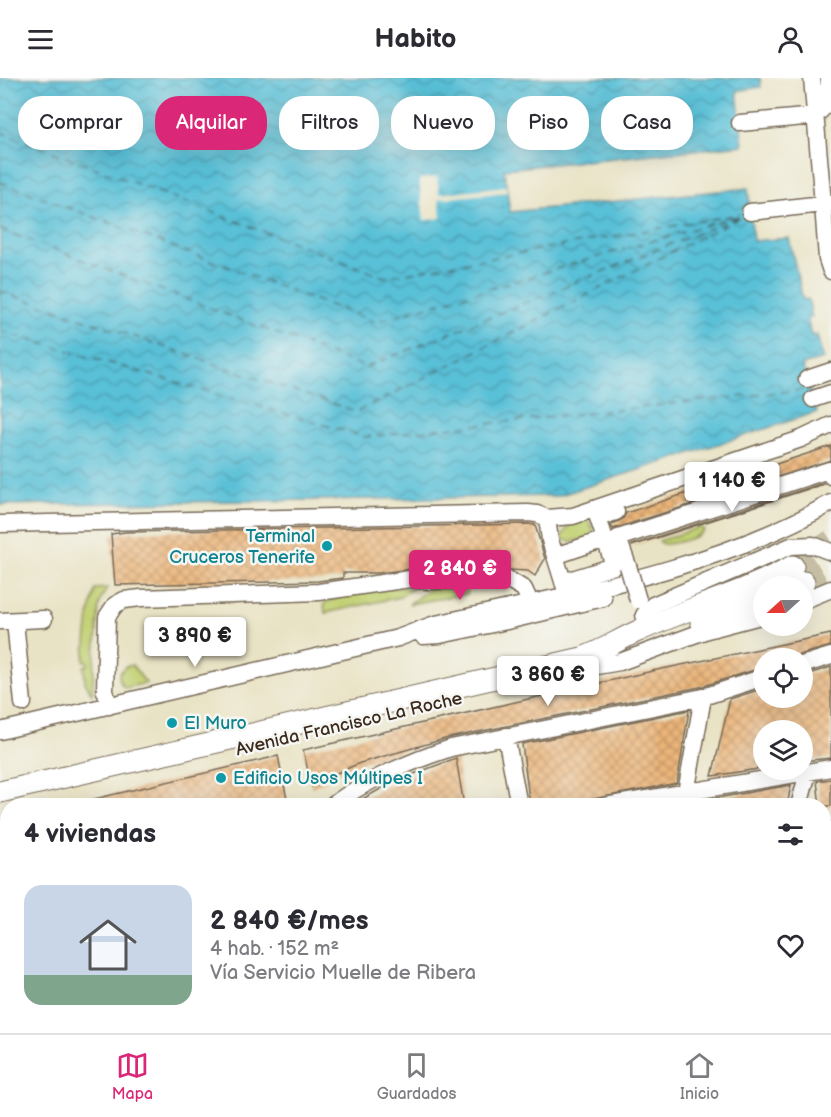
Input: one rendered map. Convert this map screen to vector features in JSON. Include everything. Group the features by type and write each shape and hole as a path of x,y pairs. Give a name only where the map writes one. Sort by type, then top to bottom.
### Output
{"main road":[{"path":"584,663 636,632 753,586"},
{"path":"584,663 606,660 653,636 753,604"},
{"name":"Avenida Francisco La Roche","path":"0,792 584,663"},
{"name":"Avenida Francisco La Roche","path":"30,798 388,715 584,663"}],"street":[{"path":"818,78 815,116 827,204 827,258 831,271"},
{"path":"740,123 815,116 831,100"},
{"path":"750,212 827,204"},
{"path":"810,389 831,371"},
{"path":"810,389 831,382"},
{"path":"810,389 831,393"},
{"path":"0,524 528,513 548,518 573,516 801,439 831,425"},
{"path":"831,476 829,470 618,538 642,611 791,546 813,545 831,552"},
{"path":"567,594 594,572 601,541 598,518 714,479"},
{"path":"0,731 398,638 440,635 534,609 567,594 640,577 737,545 797,520 831,502"},
{"path":"567,594 643,587 685,573 794,529 831,509"},
{"path":"548,518 550,540 567,594"},
{"path":"555,556 601,541"},
{"path":"109,706 105,691 108,617 115,605 124,600 320,592 410,579 429,581 509,580 524,589 534,609"},
{"path":"813,586 831,589"},
{"name":"Avenida Francisco La Roche","path":"584,663 620,662 713,628 753,618"},
{"path":"23,703 8,621 44,619"},
{"path":"813,662 831,656"},
{"path":"343,798 355,789 451,748 703,697 753,681"},
{"path":"686,793 703,697"},
{"path":"506,736 518,798"},
{"path":"813,771 831,768"},
{"path":"655,798 762,780"},
{"path":"801,798 806,780"}],"green space":[{"path":"588,520 594,531 592,537 571,542 560,539 571,523"},
{"path":"700,527 704,530 701,533 685,540 663,544 659,541"},
{"path":"432,587 467,587 467,594 409,604"},
{"path":"107,588 99,607 92,694 85,682 84,666 88,665 88,661 84,661 89,616 95,589"},
{"path":"376,588 413,588 400,597 325,613 324,603 345,595"},
{"path":"132,665 146,683 125,688 120,682 119,674 125,667"}],"water":[{"path":"0,78 760,78 761,87 737,91 743,145 504,169 510,212 748,188 753,241 789,238 803,300 808,299 812,317 807,318 811,336 817,335 823,359 802,365 817,412 558,496 0,505"}],"pier":[{"path":"437,177 439,194 506,186 507,192 439,199 441,218 424,220 419,179"}],"building":[{"path":"831,446 831,460 613,529 611,525 623,519 626,513"},
{"path":"824,484 632,546 632,545"},
{"name":"Terminal Cruceros Tenerife","path":"535,525 545,559 535,576 528,571 411,569 378,573 343,573 343,578 318,581 115,585 111,534"},
{"path":"831,634 831,646 813,651 813,648 763,648"},
{"path":"753,650 753,670 700,687 448,738 360,763 325,778 326,781 312,787 303,750"},
{"path":"831,667 831,758 813,760 813,720 753,720 753,770 712,776 730,699 753,692 753,708 813,708 813,673"},
{"path":"689,710 677,783 598,798 529,798 522,744"},
{"name":"Edificio Usos Múltipes I","path":"278,756 287,798 98,798"},
{"path":"456,758 463,798 364,798 393,782"},
{"path":"831,779 831,798 819,798 817,781"},
{"path":"791,785 789,798 717,798"}],"ferry route":[{"path":"0,132 384,277 740,214"},
{"path":"0,182 375,322 744,214"},
{"path":"0,291 357,412 744,215"},
{"path":"0,229 366,367 738,217"},
{"path":"0,331 365,437 810,389"}],"tunnel":[{"path":"793,566 831,540"},
{"path":"813,577 831,566"}],"place":[{"name":"Terminal Cruceros Tenerife","path":"327,546"},
{"name":"El Muro","path":"172,723"},
{"name":"Edificio Usos Múltipes I","path":"221,778"}]}
